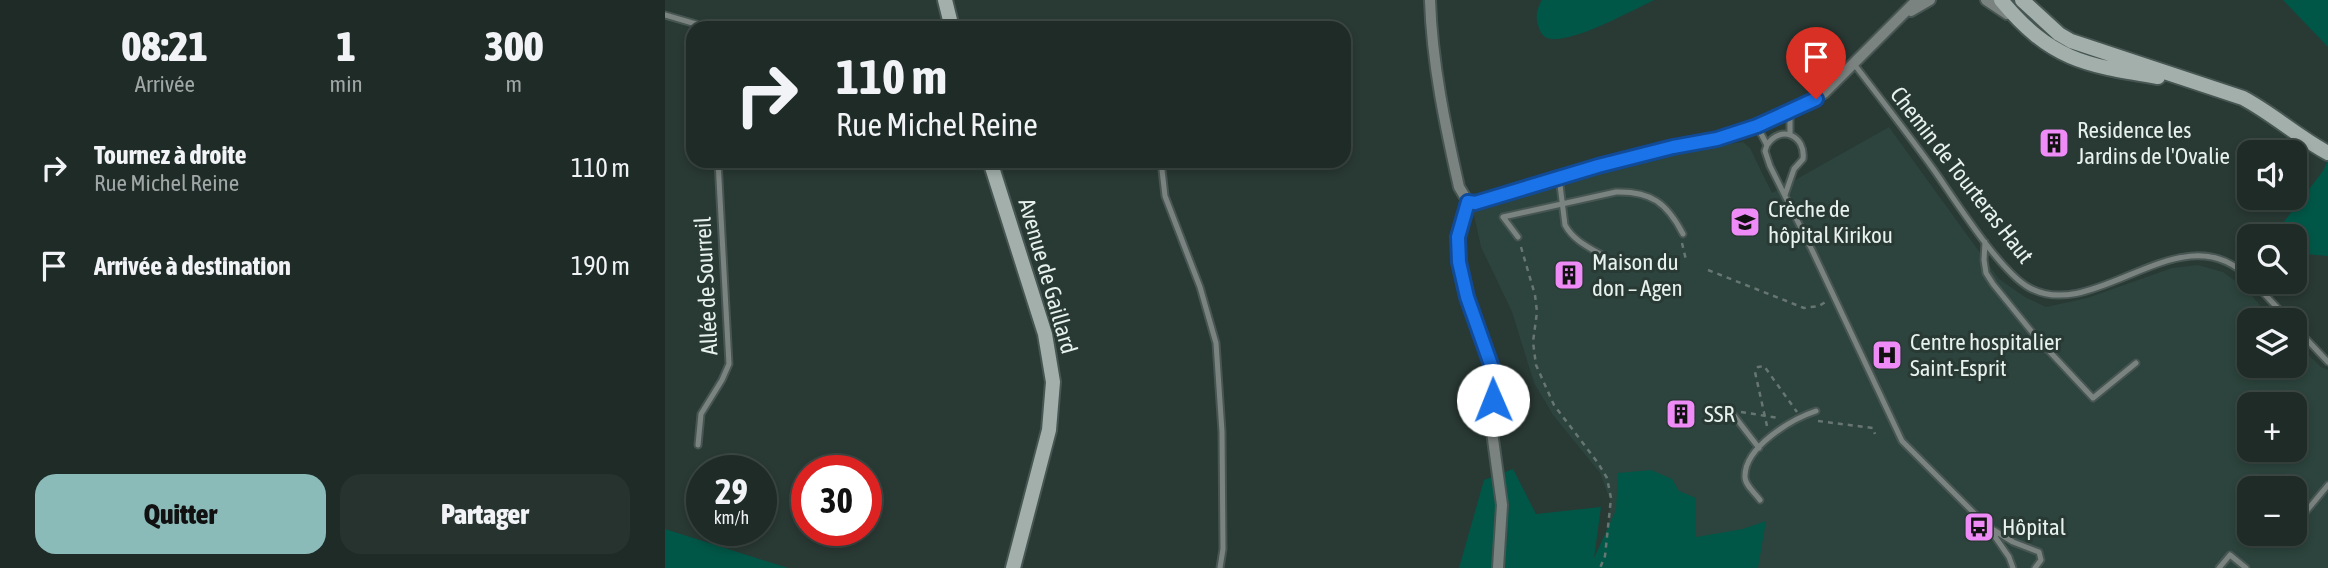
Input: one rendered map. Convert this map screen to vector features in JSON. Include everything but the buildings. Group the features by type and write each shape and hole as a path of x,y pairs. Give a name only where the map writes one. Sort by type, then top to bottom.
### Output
{"main road":[{"path":"945,0 950,21"},
{"path":"2001,0 2028,30 2074,60 2115,70 2208,85"},
{"path":"2022,0 2059,34 2091,49 2243,98 2266,110 2308,142 2328,153"},
{"name":"Avenue de Gaillard","path":"992,168 1045,334 1053,383 1049,430 1013,568"}],"street":[{"path":"1430,0 1431,36 1437,76 1459,187 1468,202 1458,237 1459,262 1467,297 1495,376 1490,418 1502,505 1498,568"},
{"path":"1468,202 1475,203 1559,177 1673,147 1717,139 1790,113 1824,93 1917,0"},
{"path":"1879,36 1930,0"},
{"path":"1986,0 2028,30"},
{"path":"2010,0 2056,43 2082,53 2091,49"}],"lane":[{"path":"665,15 686,21"},
{"name":"Chemin de Tourteras Haut","path":"1854,64 1985,242 2011,273 2028,287 2049,294 2084,291 2156,264 2193,256 2213,255 2237,268"},
{"path":"1790,113 1790,135"},
{"path":"1757,126 1767,145 1766,156 1902,441 1989,527 2009,556 2013,568"},
{"path":"1767,145 1776,135 1790,135 1803,147 1803,159 1794,169 1785,195"},
{"name":"Allée de Sourreil","path":"698,445 701,414 729,365 718,168"},
{"path":"1162,168 1165,196 1200,287 1216,343 1222,432 1223,549 1220,568"},
{"path":"1559,177 1565,225 1576,239 1602,255"},
{"path":"1518,237 1503,217 1616,192 1644,194 1664,207 1683,234"},
{"path":"1985,242 1986,273 1993,284 2036,337 2093,398 2136,363"},
{"path":"2264,294 2278,308"},
{"path":"2307,340 2328,362"},
{"path":"1760,500 1747,484 1745,476 1749,463 1759,448 1777,431 1816,411"},
{"path":"1732,414 1759,448"},
{"path":"2307,510 2328,485"},
{"path":"1989,527 2013,542 2039,552 2041,560 2035,568"},
{"path":"2220,568 2230,555 2246,568"}],"path":[{"path":"1683,234 1682,245 1686,260"},
{"path":"1518,237 1535,295 1537,312 1533,342 1536,365 1554,405 1607,478 1611,498 1605,556 1600,568"},
{"path":"1708,270 1804,308 1827,302 1832,292"},
{"path":"1763,430 1767,426 1766,415 1755,372 1758,367 1764,366 1794,409 1802,416 1807,419 1873,428 1875,434"},
{"path":"1708,420 1732,402"},
{"path":"1788,414 1794,409"},
{"path":"1745,415 1741,411 1781,418"}],"shaded area":[{"name":"Centre hospitalier Saint-Esprit","path":"1889,127 1999,279 2025,297 2046,307 2087,298 2172,268 2198,265 2223,272 2237,282 2237,294 2250,294 2262,308 2237,308 2237,378 2307,378 2307,354 2328,370 2328,568 1594,568 1609,524 1610,500 1600,473 1553,415 1534,383 1512,312 1481,247 1473,211 1583,177 1695,148 1743,142 1750,148 1772,193"}],"green space":[{"path":"1542,0 1654,0 1601,26 1557,39 1547,38 1541,33 1537,12"},
{"path":"2283,0 2328,0 2328,47"},
{"path":"2328,160 2328,256 2307,254 2307,224 2282,224 2293,210 2307,210 2307,192"},
{"path":"1513,469 1536,514 1601,507 1594,558 1616,510 1618,473 1651,470 1672,479 1679,491 1696,498 1696,537 1743,529 1766,521 1758,568 1459,568 1484,480"},
{"path":"665,529 686,536 686,546 719,546 788,568 665,568"}],"place":[{"name":"Residence les Jardins de l'Ovalie","path":"2054,143"},
{"name":"Crèche de hôpital Kirikou","path":"1745,222"},
{"name":"Maison du don – Agen","path":"1569,275"},
{"name":"Centre hospitalier Saint-Esprit","path":"1887,355"},
{"name":"SSR","path":"1681,414"},
{"name":"Hôpital","path":"1979,527"}],"route":[{"path":"1493,400 1495,376 1467,297 1459,262 1458,237 1468,202 1475,203 1516,189 1673,147 1717,139 1790,113 1816,99"}]}
